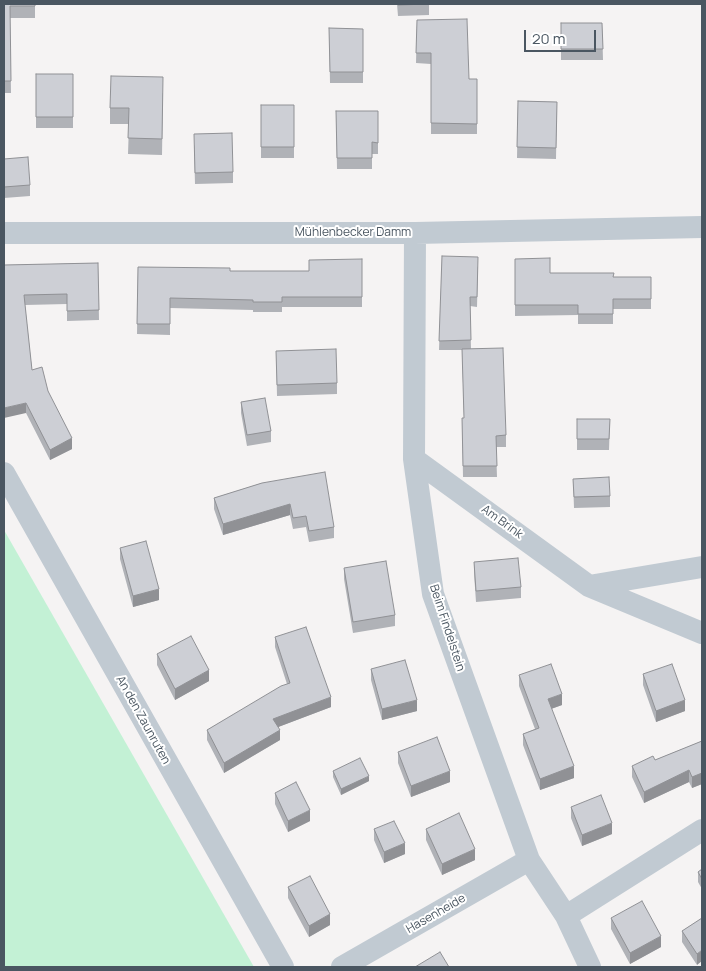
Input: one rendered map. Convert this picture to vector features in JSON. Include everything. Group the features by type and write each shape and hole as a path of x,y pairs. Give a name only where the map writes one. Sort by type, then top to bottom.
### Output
{"street":[{"name":"Mühlenbecker Damm","path":"4,232 415,233 702,228"},
{"name":"Beim Findelstein","path":"415,233 414,459 433,594 529,860 566,916 590,967"},
{"name":"Am Brink","path":"414,459 589,586 702,633"},
{"name":"An den Zaunruten","path":"4,473 283,967"},
{"path":"589,586 702,567"},
{"path":"566,916 702,830"},
{"name":"Hasenheide","path":"342,967 529,860"}],"green space":[{"path":"4,530 254,967 4,967"}],"building":[{"path":"4,4 35,4 35,6 10,6 11,81 4,81"},
{"path":"467,19 469,79 477,79 477,124 431,123 431,53 416,53 417,20"},
{"path":"561,23 602,23 603,49 561,49"},
{"path":"329,28 363,29 363,72 330,72"},
{"path":"36,74 73,74 73,117 36,117"},
{"path":"111,76 163,77 162,139 128,138 129,108 110,108"},
{"path":"518,101 557,102 556,148 517,147"},
{"path":"261,105 294,105 294,147 261,147"},
{"path":"336,111 378,111 378,143 372,142 372,158 337,158"},
{"path":"232,133 233,172 195,173 194,134"},
{"path":"28,157 30,185 4,187 4,159"},
{"path":"442,256 478,257 477,297 470,297 471,340 439,341"},
{"path":"550,258 550,273 614,273 613,277 651,277 651,299 613,299 613,314 578,314 578,305 515,305 515,259"},
{"path":"362,259 362,297 282,297 282,302 170,298 170,324 137,324 138,267 230,268 230,271 309,271 309,260"},
{"path":"98,263 99,310 67,311 67,294 24,295 32,370 42,367 48,391 72,438 50,450 26,403 4,408 4,265"},
{"path":"503,348 506,435 496,436 497,466 463,466 462,349"},
{"path":"336,349 337,383 277,385 276,351"},
{"path":"265,398 271,431 247,435 241,402"},
{"path":"577,419 610,419 609,439 577,439"},
{"path":"325,472 334,527 309,531 306,516 293,518 290,504 223,524 214,498 262,483"},
{"path":"609,477 610,496 574,497 573,479"},
{"path":"146,541 159,589 133,596 120,548"},
{"path":"518,558 521,587 476,591 474,562"},
{"path":"386,561 395,615 353,622 344,568"},
{"path":"306,627 331,697 273,719 280,730 224,763 207,730 281,686 290,683 275,637"},
{"path":"191,636 209,670 175,689 157,654"},
{"path":"405,660 417,700 382,709 371,669"},
{"path":"551,664 562,694 548,699 574,766 540,779 523,734 539,728 519,675"},
{"path":"672,664 685,700 656,711 643,674"},
{"path":"437,737 450,771 411,786 398,752"},
{"path":"702,741 702,773 692,777 689,770 644,792 632,766 653,756 655,760"},
{"path":"360,758 369,776 341,789 333,771"},
{"path":"296,782 310,810 288,821 275,793"},
{"path":"601,795 612,823 582,835 571,807"},
{"path":"459,813 475,849 442,864 426,829"},
{"path":"394,821 405,843 384,852 374,829"},
{"path":"702,869 702,879 698,872"},
{"path":"310,876 330,914 309,926 288,887"},
{"path":"642,901 661,936 630,953 611,918"},
{"path":"702,918 702,950 697,954 682,931"},
{"path":"440,952 449,967 415,967"}]}
